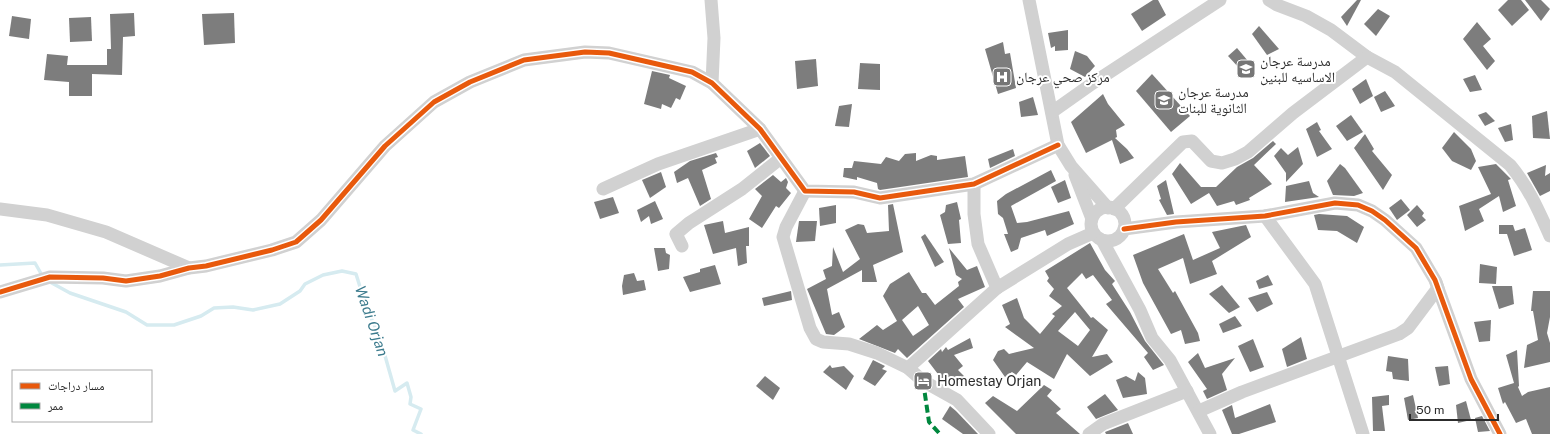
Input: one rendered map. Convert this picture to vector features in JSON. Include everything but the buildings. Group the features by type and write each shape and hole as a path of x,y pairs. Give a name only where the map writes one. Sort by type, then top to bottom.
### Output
{"street":[{"path":"711,0 714,38 712,83"},
{"path":"1028,0 1058,145 1071,166 1098,236 1140,310 1152,338 1170,360 1199,411 1210,434"},
{"path":"1052,112 1220,0"},
{"path":"1269,0 1277,5 1306,16 1330,30 1367,57 1395,72 1510,165 1534,197 1550,236"},
{"path":"0,292 50,277 103,278 126,281 160,276 189,268 206,266 272,250 296,242 321,220 385,146 434,102 470,82 524,60 585,52 609,53 692,72 712,83 760,129 805,191"},
{"path":"1092,219 1101,209 1111,208 1183,142 1192,141 1211,161 1222,163 1236,159 1248,152 1294,113 1367,57"},
{"path":"603,189 658,164 760,129"},
{"path":"805,191 854,192 880,198 974,184 1058,145"},
{"path":"682,246 676,234 689,223 742,189 781,158"},
{"path":"908,368 997,288 1068,244 1098,236 1113,241 1118,238 1124,230 1123,217 1111,208 1071,166"},
{"path":"974,184 974,214 978,244 997,288"},
{"path":"805,191 783,237 810,328 816,339 823,342 849,344 877,354 908,368 923,381 957,400 989,434"},
{"path":"1124,230 1176,222 1265,216 1335,203 1358,205 1372,211 1385,220 1416,248 1435,280 1438,288 1408,328 1399,334 1242,392 1199,411"},
{"path":"0,208 47,215 106,232 189,268"},
{"path":"1265,216 1315,284 1363,434"},
{"path":"1435,280 1470,379 1500,434"},
{"path":"1089,434 1103,424 1187,391"}],"waterway":[{"name":"Wadi Orjan","path":"0,265 35,263 43,277"},
{"name":"Wadi Orjan","path":"50,282 70,293 126,312 147,325 174,325 201,316 214,308 233,307 253,310 280,304 300,291 305,284 323,275 342,271 356,274 367,309 380,338 395,391 407,383 411,397 410,404 421,409 413,430 421,434"}],"marked path":[{"path":"923,381 929,422 940,434"}],"cycle path":[{"path":"0,292 50,277 103,278 126,281 160,276 189,268 206,266 272,250 296,242 321,220 385,146 434,102 470,82 524,60 585,52 609,53 692,72 712,83 760,129 805,191 854,192 880,198 974,184 1058,145"},
{"path":"1124,229 1176,222 1265,216 1335,203 1358,205 1372,211 1385,220 1416,248 1435,280 1471,379 1500,434"}],"place":[{"name":"مدرسة عرجان الاساسيه للبنين","path":"1246,69"},
{"name":"مركز صحي عرجان","path":"1002,77"},
{"name":"مدرسة عرجان الثانوية للبنات","path":"1164,100"},
{"name":"Homestay Orjan","path":"923,381"}]}
